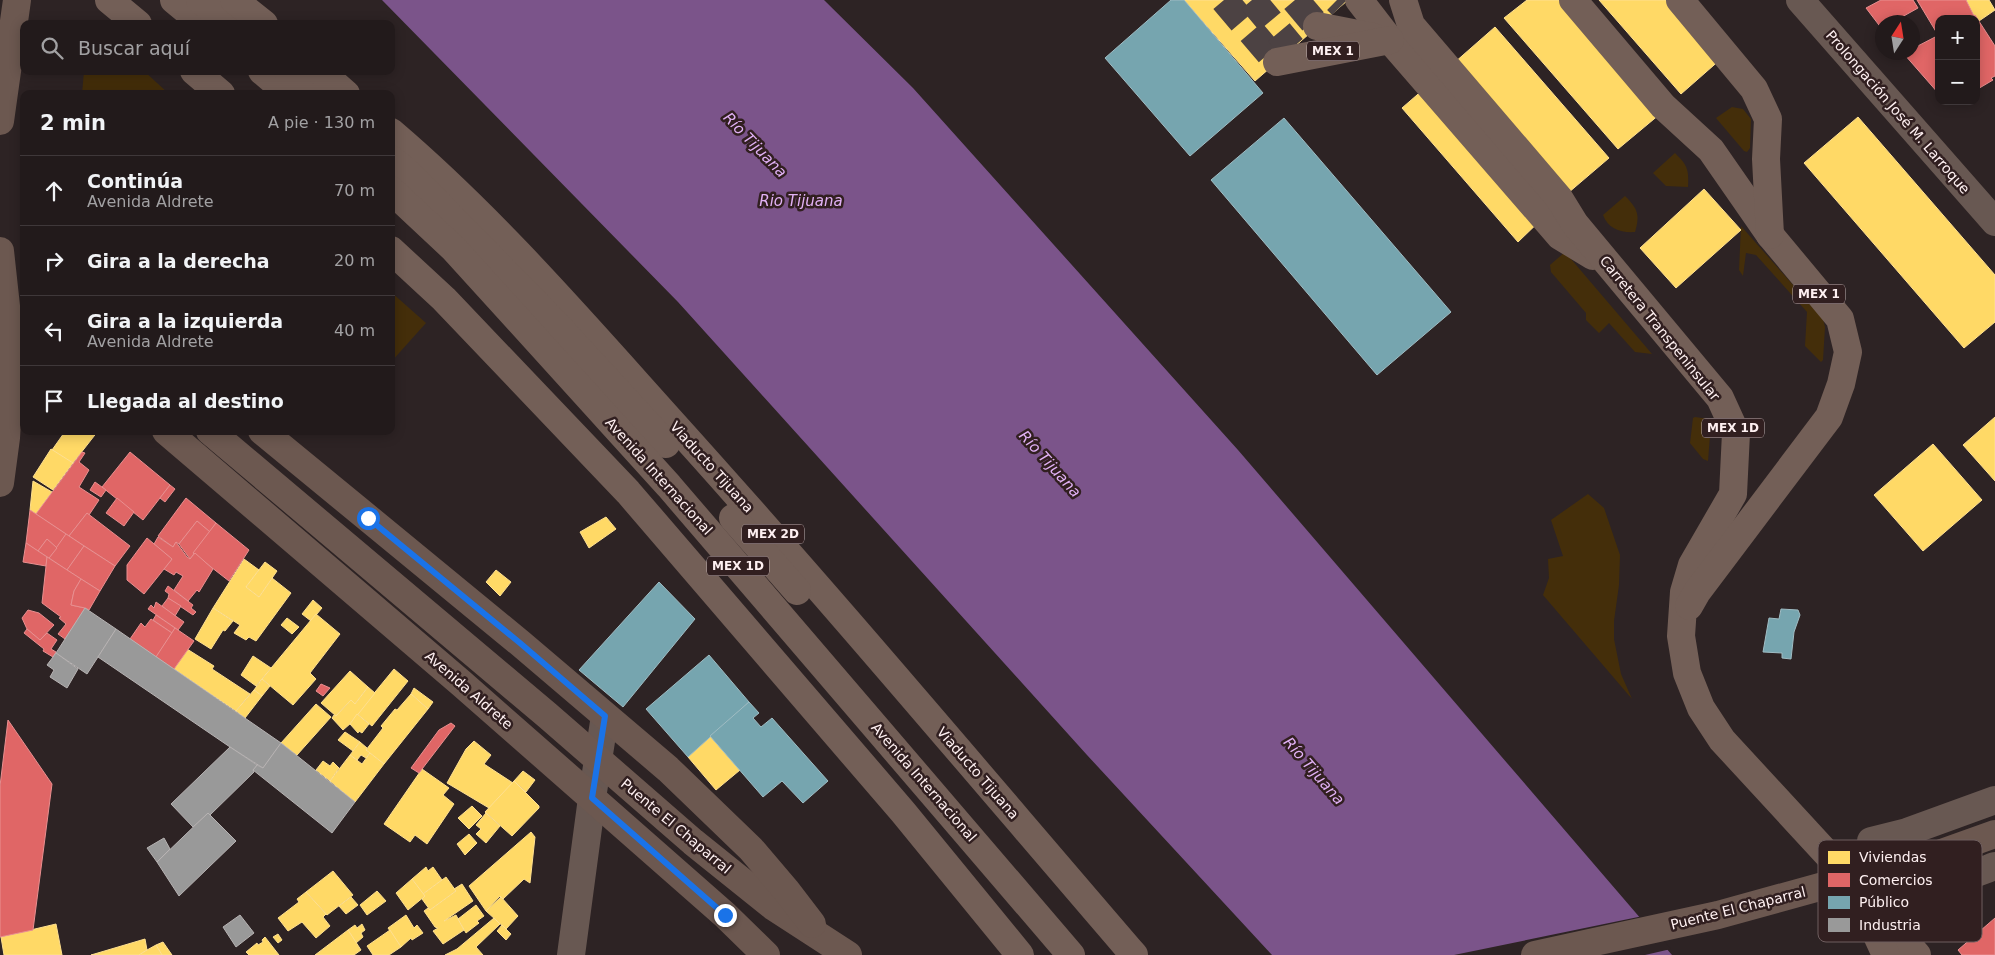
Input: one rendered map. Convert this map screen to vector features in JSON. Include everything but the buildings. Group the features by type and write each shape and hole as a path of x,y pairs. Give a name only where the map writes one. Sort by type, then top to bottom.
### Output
{"highway":[{"path":"109,0 133,20"},
{"path":"174,0 199,20"},
{"path":"200,0 225,20"},
{"path":"234,0 259,20"},
{"path":"1385,0 1405,13"},
{"path":"1395,0 1405,13"},
{"name":"MEX 1","path":"1573,0 1663,106 1711,150 1770,235 1840,319 1848,352 1841,384 1829,417 1697,592 1682,618"},
{"path":"1680,0 1754,89 1768,120 1766,159 1770,235"},
{"path":"1317,28 1405,13"},
{"name":"MEX 1","path":"1317,28 1405,13"},
{"name":"MEX 1","path":"1317,28 1405,13"},
{"name":"Carretera Transpeninsular","path":"1405,13 1560,236 1611,267 1720,398 1736,433 1733,494 1692,565 1684,592 1681,636 1688,673 1701,708 1722,740 1818,844"},
{"path":"199,75 216,90"},
{"path":"267,75 284,90"},
{"path":"293,75 310,90"},
{"path":"325,75 341,90"},
{"name":"Viaducto Tijuana","path":"395,135 494,228 535,271 776,538 1134,955"},
{"name":"Viaducto Tijuana","path":"395,162 407,172 554,322 710,492 1112,955"},
{"name":"Avenida Internacional","path":"395,194 454,249 669,486 1071,955"},
{"name":"MEX 1D","path":"395,254 444,299 628,492 903,812 1020,955"},
{"path":"1879,942 1886,955"},
{"name":"Carretera Transpeninsular","path":"1906,942 1917,955"}],"main road":[{"path":"0,121 17,0"},
{"path":"0,251 20,268"},
{"path":"0,251 12,352 6,438 0,483"},
{"name":"Avenida Aldrete","path":"171,435 461,683 725,915 766,955"},
{"name":"Puente El Chaparral","path":"215,435 547,715 693,842 774,907 848,955"},
{"path":"267,435 520,643 668,769 751,849 786,890 835,955"},
{"name":"Puente El Chaparral","path":"1978,840 1995,834"},
{"name":"Puente El Chaparral","path":"1535,955 1718,915 1818,887"}],"street":[{"name":"Prolongación José M. Larroque","path":"1802,1 1995,222"},
{"path":"571,955 605,716"},
{"path":"1875,840 1906,832 1995,800"},
{"path":"1982,871 1995,866"}],"shaded area":[{"path":"84,75 148,75 165,90 82,90"},
{"path":"1732,107 1743,109 1751,119 1750,148 1747,152 1744,151 1716,118"},
{"path":"1675,153 1686,168 1688,187 1666,186 1653,173"},
{"path":"1625,196 1637,212 1635,232 1625,232 1612,227 1603,215"},
{"path":"1741,226 1823,319 1825,327 1823,360 1821,362 1805,346 1807,312 1756,255 1746,253 1743,276 1739,270"},
{"path":"1565,252 1652,354 1635,352 1609,323 1599,333 1586,320 1586,313 1551,272 1550,265"},
{"path":"395,296 426,323 395,358"},
{"path":"1693,418 1709,419 1711,423 1708,461 1703,459 1690,443"},
{"path":"1588,494 1604,508 1620,555 1614,639 1621,674 1632,699 1543,595 1549,578 1548,559 1563,556 1551,520"}],"water":[{"name":"Rio Tijuana","path":"382,0 824,0 913,88 1238,450 1672,955 1272,955 1087,755 678,302"}],"pier":[{"path":"1643,916 1671,949 1645,955 1454,955"}],"tunnel":[{"path":"1224,0 1277,62"},
{"path":"1252,0 1292,48"},
{"path":"1295,0 1317,26"},
{"path":"1337,0 1342,5"}],"route":[{"path":"368,518 520,643 605,716 592,798 725,915"}],"water label":[{"name":"Río Tijuana","path":"755,145"},
{"name":"Río Tijuana","path":"1050,464"},
{"name":"Río Tijuana","path":"1314,771"}]}
